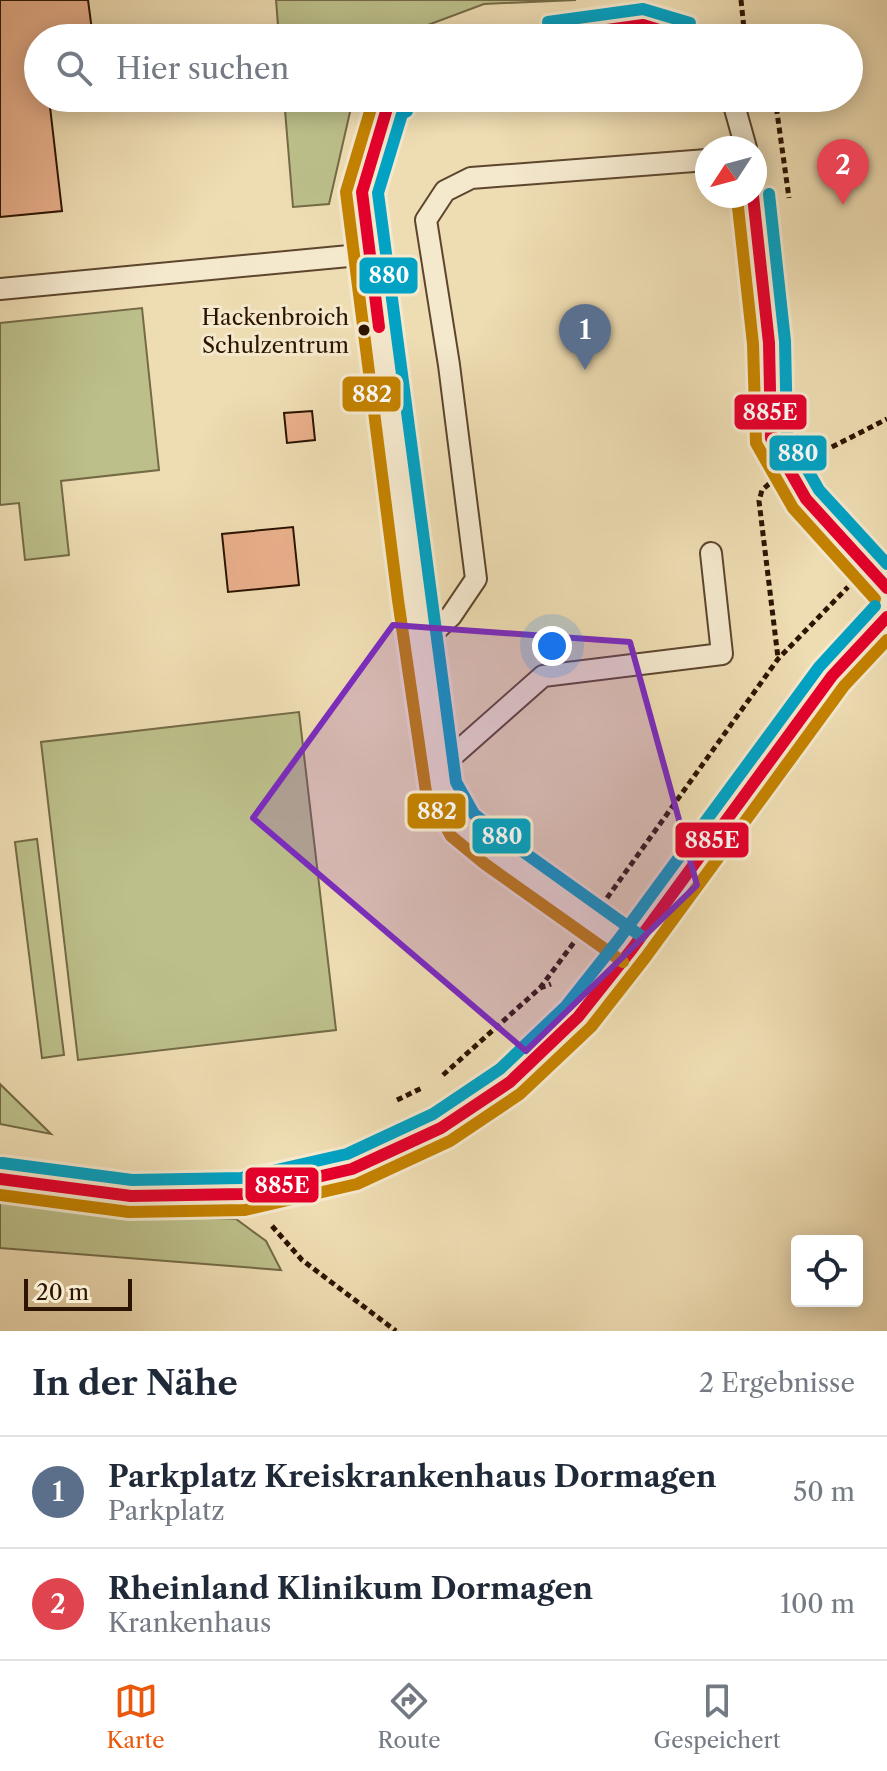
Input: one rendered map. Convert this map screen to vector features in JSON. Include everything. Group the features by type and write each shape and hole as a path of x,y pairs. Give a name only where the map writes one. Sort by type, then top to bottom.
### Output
{"street":[{"path":"0,1179 131,1196 243,1194 352,1169 441,1128 510,1082 578,1017 632,949 832,676 887,617"}],"lane":[{"path":"386,112 362,192 441,787 461,824 632,949"},
{"path":"736,112 743,136"},
{"path":"421,644 451,616 476,579 449,365 426,220 445,191 471,178 695,161"},
{"path":"754,208 769,343 771,438 806,499 887,588"},
{"path":"0,289 370,254"},
{"path":"439,768 543,676 722,654 711,553"}],"path":[{"path":"741,0 744,24"},
{"path":"777,112 789,198"},
{"path":"394,1101 434,1083 540,988 778,659 868,567"},
{"path":"540,988 553,983"},
{"path":"243,1194 302,1260 396,1331"}],"highlighted area":[{"path":"393,625 630,642 697,885 526,1051 253,818"}],"green space":[{"path":"276,0 576,0 484,4 430,24 278,24"},
{"path":"285,112 350,112 329,204 293,207"},
{"path":"142,308 159,470 61,481 69,555 25,560 19,503 0,505 0,323"},
{"path":"299,712 336,1030 78,1060 41,742"},
{"path":"37,839 64,1055 42,1058 15,842"},
{"path":"0,1084 51,1134 0,1124"},
{"path":"0,1197 128,1216 236,1219 266,1241 281,1270 0,1248"}],"building":[{"path":"0,0 88,0 91,24 24,24 24,112 51,112 62,211 0,217"},
{"path":"312,411 315,440 287,443 284,413"},
{"path":"293,527 299,585 228,592 222,534"}],"transit line":[{"name":"880","path":"548,22 643,9 690,23"},
{"name":"882","path":"370,112 346,192 426,792 451,836 485,864 623,962"},
{"name":"885E","path":"379,327 362,192 386,112"},
{"name":"880","path":"405,112 402,114 378,193 456,782 474,814 641,936"},
{"name":"880","path":"769,194 785,341 787,434 819,490 887,564"},
{"name":"882","path":"738,208 753,344 756,443 793,508 875,599"},
{"name":"885E","path":"754,208 769,343 771,438 806,499 887,588"},
{"name":"880","path":"2,1163 132,1180 241,1178 347,1154 433,1114 500,1069 566,1006 619,939 819,667 875,606"},
{"name":"885E","path":"0,1179 131,1196 243,1194 352,1169 441,1128 510,1082 578,1017 632,949 832,676 887,617"},
{"name":"882","path":"0,1195 129,1212 245,1210 357,1184 450,1141 520,1094 591,1027 844,686 887,640"}],"place":[{"name":"Rheinland Klinikum Dormagen","path":"843,205"},
{"name":"Hackenbroich Schulzentrum","path":"364,330"},
{"name":"Parkplatz Kreiskrankenhaus Dormagen","path":"585,370"}]}
